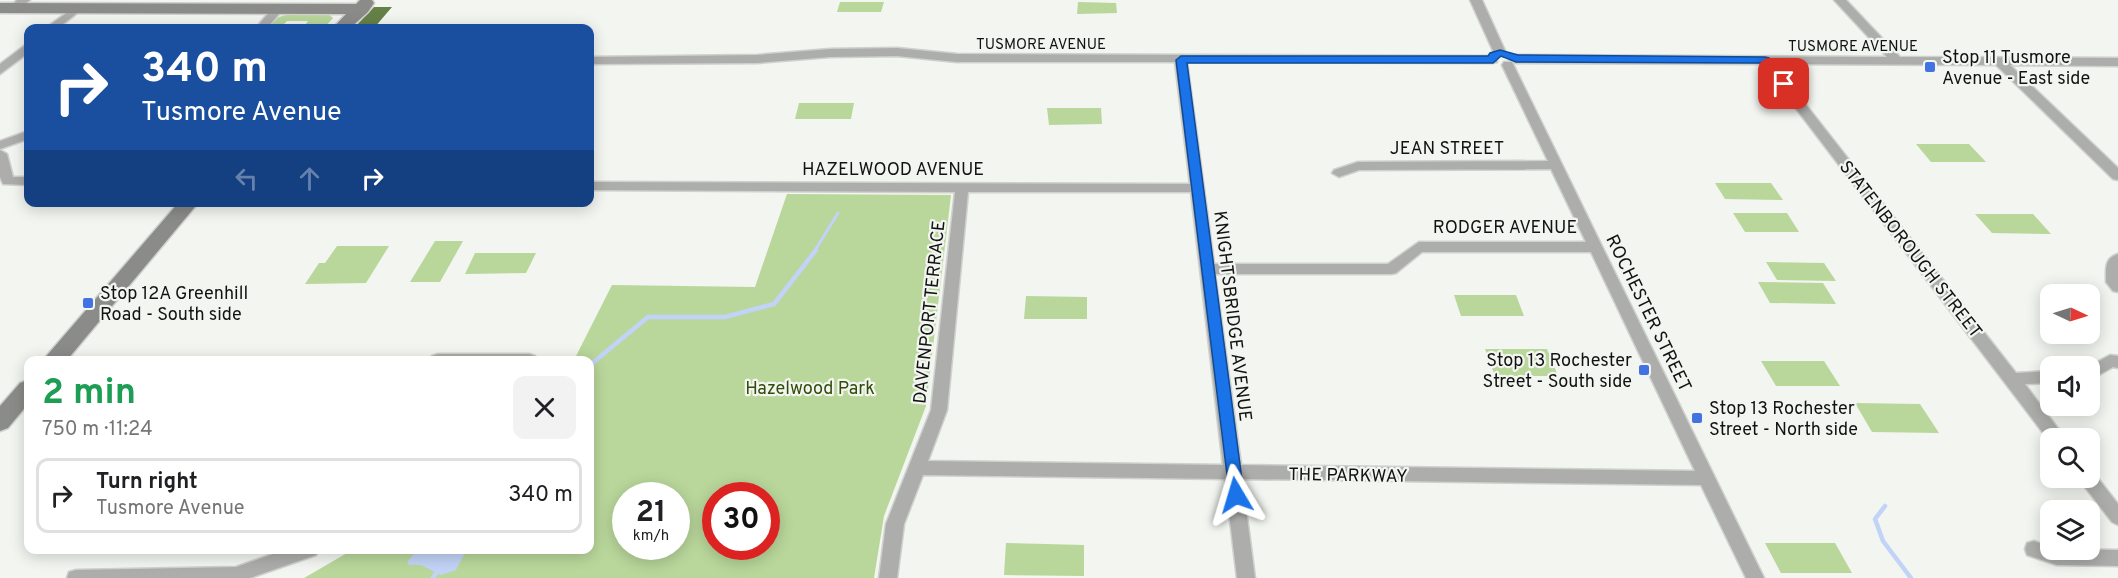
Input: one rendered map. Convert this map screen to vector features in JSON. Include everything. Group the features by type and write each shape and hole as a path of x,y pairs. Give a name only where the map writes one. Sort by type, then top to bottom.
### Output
{"street":[{"name":"ROCHESTER STREET","path":"1476,0 1755,578"},
{"path":"1840,0 1897,61"},
{"path":"13,5 76,8 278,8 358,4"},
{"path":"337,24 358,4"},
{"path":"344,24 358,4"},
{"path":"56,24 76,8"},
{"path":"264,24 278,8"},
{"path":"0,70 24,50"},
{"name":"TUSMORE AVENUE","path":"594,60 757,59 830,53 897,52 957,58 1181,60 2118,62"},
{"name":"KNIGHTSBRIDGE AVENUE","path":"1181,60 1246,578"},
{"name":"STATENBOROUGH STREET","path":"1765,60 2049,428"},
{"path":"2000,62 2118,176"},
{"path":"0,135 24,126"},
{"path":"0,145 24,136"},
{"path":"0,154 4,185 24,182"},
{"name":"JEAN STREET","path":"1340,173 1358,166 1556,165"},
{"name":"HAZELWOOD AVENUE","path":"594,186 1197,188"},
{"name":"DAVENPORT TERRACE","path":"888,578 896,524 939,410 962,188"},
{"path":"57,356 186,207"},
{"name":"RODGER AVENUE","path":"1207,269 1391,269 1419,247 1595,247"},
{"path":"2118,259 2114,263 2113,282 2118,287"},
{"path":"2100,368 2110,361 2118,362"},
{"path":"2011,379 2040,377"},
{"path":"0,422 24,394"},
{"name":"THE PARKWAY","path":"917,468 1233,474 1707,478"},
{"path":"2096,488 2118,517"},
{"path":"2034,549 2057,557 2118,558"},
{"path":"76,578 236,575 295,554"}],"green space":[{"path":"840,2 884,2 881,12 837,12"},
{"path":"1078,2 1116,3 1117,13 1077,14"},
{"path":"328,14 333,18 328,24 287,21 284,24 271,24 279,17"},
{"path":"799,103 854,103 851,119 795,119"},
{"path":"1047,108 1101,108 1102,124 1049,125"},
{"path":"1916,144 1969,144 1986,162 1931,162"},
{"path":"1715,183 1771,183 1783,200 1725,199"},
{"name":"Hazelwood Park","path":"787,194 951,195 926,406 884,516 874,578 304,578 345,554 594,554 594,356 576,356 612,285 755,287"},
{"path":"1733,213 1787,213 1799,232 1745,232"},
{"path":"1975,214 2033,214 2051,234 1992,233"},
{"path":"435,241 463,241 440,282 410,282"},
{"path":"337,246 389,246 366,283 305,284 319,263 325,263"},
{"path":"475,253 536,253 526,273 465,274"},
{"path":"1766,262 1824,263 1836,281 1777,280"},
{"path":"1758,282 1823,283 1836,304 1770,303"},
{"path":"1454,295 1516,295 1524,316 1461,316"},
{"path":"1026,296 1087,297 1087,319 1024,319"},
{"path":"1485,349 1547,349 1558,376 1495,376"},
{"path":"1761,361 1824,361 1840,386 1776,386"},
{"path":"1855,403 1920,404 1939,433 1872,432"},
{"path":"1006,543 1084,545 1084,576 1004,575"},
{"path":"1765,543 1835,543 1852,573 1781,573"}],"water":[{"path":"414,554 464,554 456,570 441,575 421,565 409,565 407,562"}],"building":[{"path":"374,7 392,7 377,24 358,24"}],"waterway":[{"path":"814,252 838,213"},
{"path":"594,362 648,317 725,317 774,304 816,250"},
{"path":"1885,506 1875,519 1883,541 1911,578"},
{"path":"433,578 439,569"}],"place":[{"name":"Stop 11 Tusmore Avenue - East side","path":"1930,67"},
{"name":"Stop 12A Greenhill Road - South side","path":"88,303"},
{"name":"Stop 13 Rochester Street - South side","path":"1644,370"},
{"name":"Stop 13 Rochester Street - North side","path":"1697,418"}],"route":[{"path":"1236,495 1181,60 1493,59 1497,53 1511,55 1516,59 1765,60 1784,84"}]}
